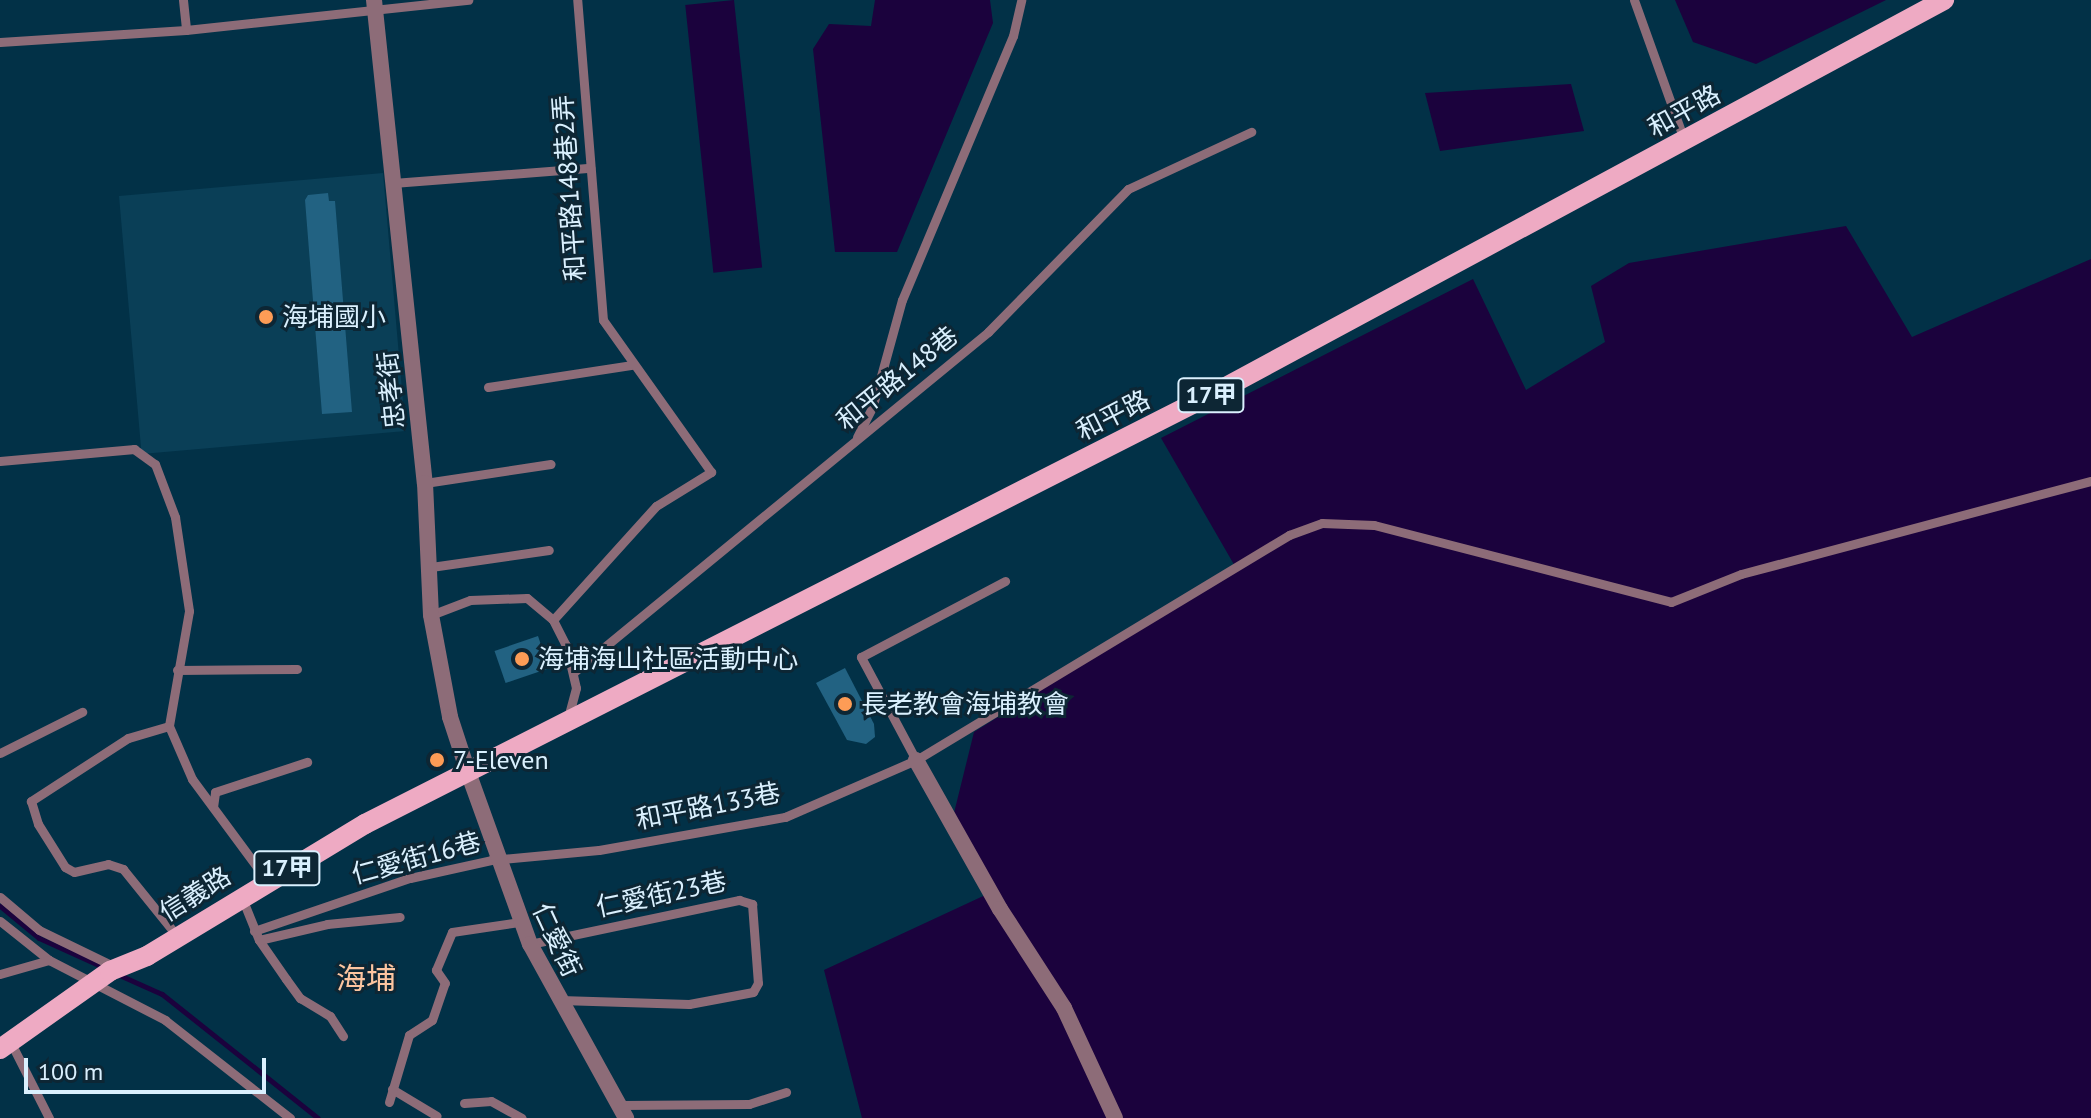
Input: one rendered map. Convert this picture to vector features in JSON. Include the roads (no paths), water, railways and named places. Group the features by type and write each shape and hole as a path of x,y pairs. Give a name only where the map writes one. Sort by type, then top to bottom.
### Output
{"main road":[{"name":"和平路","path":"468,772 1224,388 1944,0"},
{"name":"信義路","path":"5,1045 104,975 177,936 266,879 468,772"}],"street":[{"name":"忠孝街","path":"374,6 425,483 431,615 450,717 468,772"},
{"path":"916,760 1000,909 1064,1008 1115,1118"},
{"name":"仁愛街","path":"468,772 530,944 624,1112"}],"lane":[{"path":"183,0 186,30"},
{"path":"0,42 186,30 374,6 468,0"},
{"name":"和平路148巷2弄","path":"553,620 656,506 711,472 632,365 603,320 577,0"},
{"path":"855,440 873,405 902,300 1013,36 1021,0"},
{"path":"1634,0 1684,140"},
{"name":"和平路148巷","path":"574,672 988,332 1128,189 1251,132"},
{"path":"393,183 590,168"},
{"path":"488,387 632,365"},
{"path":"0,461 134,449 155,464 175,517 189,611 169,726 185,767 266,879"},
{"path":"425,483 551,464"},
{"name":"和平路133巷","path":"499,859 599,850 675,833 766,822 916,760 1289,535 1322,523 1374,525 1671,602 1741,574 2091,481"},
{"path":"431,567 549,550"},
{"path":"916,760 861,657 1005,581"},
{"path":"431,615 470,600 527,598 553,620 574,672 576,688 566,720"},
{"path":"177,670 297,669"},
{"path":"0,753 82,712"},
{"path":"169,726 128,738 31,801 38,824 65,867 74,872 108,864 123,869 177,936"},
{"path":"213,807 215,792 307,762"},
{"name":"仁愛街16巷","path":"256,936 410,878 499,859"},
{"path":"242,896 256,936 300,998 330,1016 343,1036"},
{"path":"0,897 39,930 165,1020 290,1118"},
{"name":"仁愛街23巷","path":"530,944 739,900 752,904 758,983 753,992 689,1004 559,1000"},
{"path":"256,936 327,924 400,917"},
{"path":"0,921 49,960 104,975"},
{"path":"389,1102 409,1035 432,1020 445,983 436,970 452,932 520,922"},
{"path":"0,974 49,960"},
{"path":"5,1045 49,1118"},
{"path":"392,1089 437,1116"},
{"path":"624,1112 749,1104 786,1092"},
{"path":"464,1103 491,1101 522,1118"}],"waterway":[{"path":"0,906 39,938 105,968"},
{"path":"117,974 162,994 318,1118"}],"place":[{"name":"海埔國小","path":"266,317"},
{"name":"海埔海山社區活動中心","path":"522,659"},
{"name":"長老教會海埔教會","path":"845,704"},
{"name":"7-Eleven","path":"437,760"}],"district":[{"name":"海埔","path":"366,978"}]}
